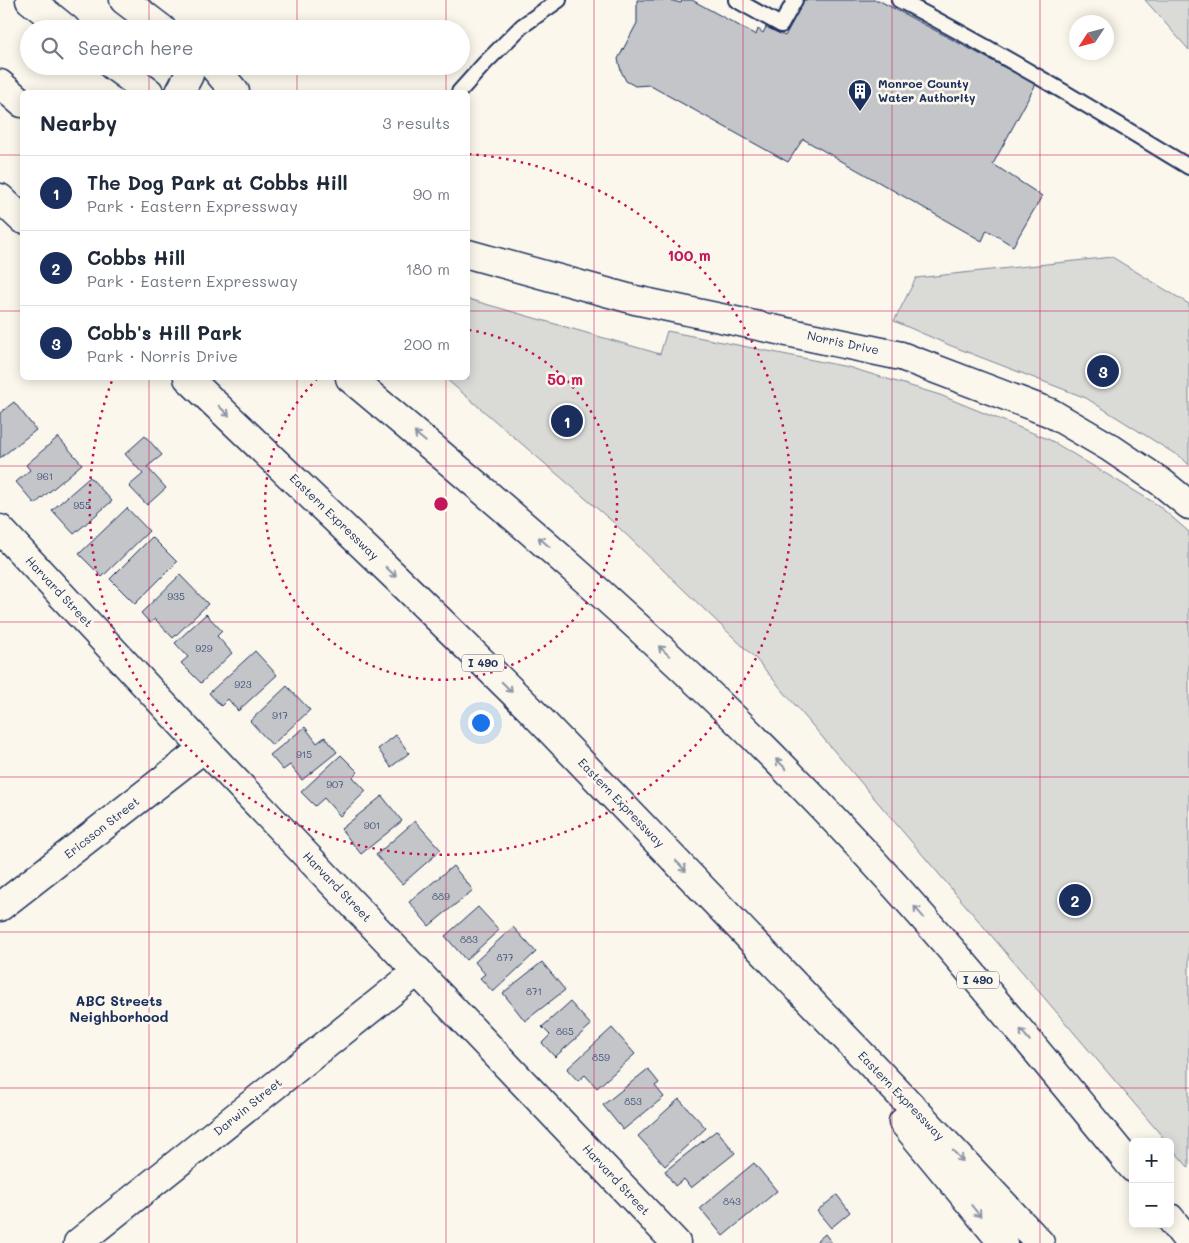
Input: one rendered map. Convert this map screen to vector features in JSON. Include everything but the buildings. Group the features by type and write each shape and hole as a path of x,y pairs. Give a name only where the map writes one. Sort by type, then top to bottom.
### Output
{"main road":[{"path":"30,0 55,20"},
{"path":"124,0 150,20"},
{"path":"126,75 147,90"},
{"path":"181,90 189,75"},
{"path":"220,75 233,90"},
{"path":"0,84 20,101"},
{"path":"0,198 20,217"},
{"name":"Norris Drive","path":"470,255 635,300 901,356 1051,413 1109,447 1161,482 1189,505"},
{"name":"Eastern Expressway","path":"190,380 394,575 522,702 768,956 1040,1243"},
{"name":"I 490","path":"352,380 582,576 690,675 764,747 884,872 970,970 1129,1163"},
{"name":"Harvard Street","path":"0,529 204,748 676,1243"},
{"name":"Ericsson Street","path":"0,907 204,748"},
{"path":"768,956 1003,1243"},
{"name":"Darwin Street","path":"78,1243 418,971"},
{"path":"1052,1068 1129,1155"},
{"path":"1174,1206 1189,1223"},
{"path":"1174,1223 1189,1242"}],"lane":[{"path":"461,90 522,26 559,0"},
{"path":"736,0 782,25 795,0"},
{"path":"899,0 1043,79 1189,167"}],"shaded area":[{"path":"1145,0 1189,0 1189,50"},
{"path":"1112,257 1189,304 1189,465 1183,459 1086,398 949,345 894,321 916,278"},
{"path":"470,300 660,354 667,331 848,367 940,395 1050,440 1158,505 1189,532 1189,1168 1174,1151 1174,1138 1164,1138 755,658 613,522 447,380 470,380"}],"place":[{"name":"Monroe County Water Authority","path":"860,112"},
{"name":"Cobb's Hill Park","path":"1103,371"},
{"name":"The Dog Park at Cobbs Hill","path":"567,421"},
{"name":"Cobbs Hill","path":"1075,900"}],"district":[{"name":"ABC Streets Neighborhood","path":"119,1010"}]}
